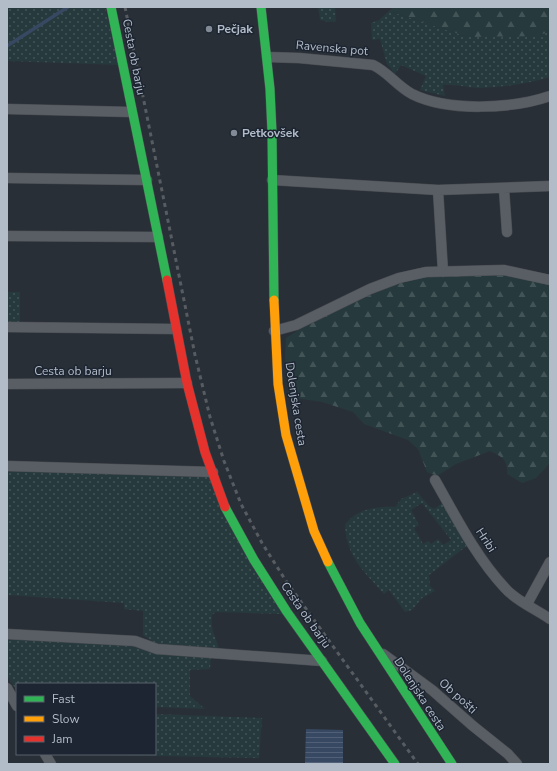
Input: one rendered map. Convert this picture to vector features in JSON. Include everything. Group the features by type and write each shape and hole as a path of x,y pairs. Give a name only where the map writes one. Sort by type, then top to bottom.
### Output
{"street":[{"name":"Cesta ob barju","path":"111,7 187,383 205,452 226,509 254,560 287,612 395,764"},
{"name":"Dolenjska cesta","path":"260,7 267,57 272,132 274,331 278,384 286,435 314,531 326,558 360,623 452,764"},
{"name":"Ravenska pot","path":"267,57 299,58 373,65 382,69 411,93 434,102 471,106 509,105 550,96"},
{"name":"Cesta ob barju","path":"7,109 131,112"},
{"path":"7,178 147,180"},
{"path":"272,180 438,190 504,189 550,186"},
{"path":"504,189 507,232"},
{"path":"438,190 443,272"},
{"path":"7,236 158,238"},
{"path":"274,331 296,325 399,278 426,272 504,270 550,280"},
{"path":"7,327 176,329"},
{"name":"Cesta ob barju","path":"7,384 187,383"},
{"path":"7,466 213,472"},
{"name":"Hribi","path":"435,480 488,567 506,589 550,619"},
{"path":"527,604 550,562"},
{"path":"7,634 135,641 157,649 322,661"},
{"name":"Ob pošti","path":"378,651 432,690 508,754 517,764"},
{"path":"7,688 16,704"},
{"path":"46,755 51,764"}],"green space":[{"path":"7,7 105,7 119,65 7,61"},
{"path":"318,7 335,7 336,21 329,22 320,20"},
{"path":"393,7 550,7 550,29 546,33 534,36 468,37 389,11"},
{"path":"389,11 468,37 546,33 550,29 550,77 524,83 489,88 443,85 445,96 420,90 426,76 401,65 395,74 387,64 380,39 372,40 371,23 379,20"},
{"path":"426,274 508,274 550,282 550,463 536,478 522,483 507,474 506,465 503,459 490,451 456,464 437,476 427,472 418,449 408,440 364,424 353,412 322,402 289,397 285,358 286,338 317,318 376,290"},
{"path":"7,292 20,292 20,325 7,324"},
{"path":"7,470 203,475 209,477 283,614 216,612 212,615 212,625 219,649 157,645 143,635 143,611 124,609 124,603 7,595"},
{"path":"417,492 429,506 434,509 442,503 468,545 429,575 430,586 435,591 422,598 412,610 405,612 389,590 384,594 357,563 349,546 345,525 355,515 361,512 374,508 395,507 401,499","holes":["422,503 451,540 443,545 438,539 431,544 428,541 423,544 414,528 419,525 411,510"]},
{"path":"7,639 145,647 211,657 210,669 190,670 190,696 205,709 156,707 156,683 16,683 16,690 7,676"},
{"path":"156,714 262,718 259,758 108,755 156,755"}],"water":[{"path":"306,729 343,730 343,763 305,763"}],"waterway":[{"path":"7,46 68,7"}],"railway":[{"path":"125,7 195,355 210,417 224,461 241,504 262,543 286,581 418,764"}],"traffic: fast":[{"path":"111,7 167,280"},
{"path":"261,7 270,89 272,132 274,300"},
{"path":"225,507 254,560 287,612 395,764"},
{"path":"328,562 360,623 452,764"}],"traffic: slow":[{"path":"274,300 278,384 286,435 314,531 328,562"}],"traffic: jam":[{"path":"167,280 187,383 205,452 225,507"}],"place":[{"name":"Pečjak","path":"209,29"},
{"name":"Petkovšek","path":"234,133"}]}
